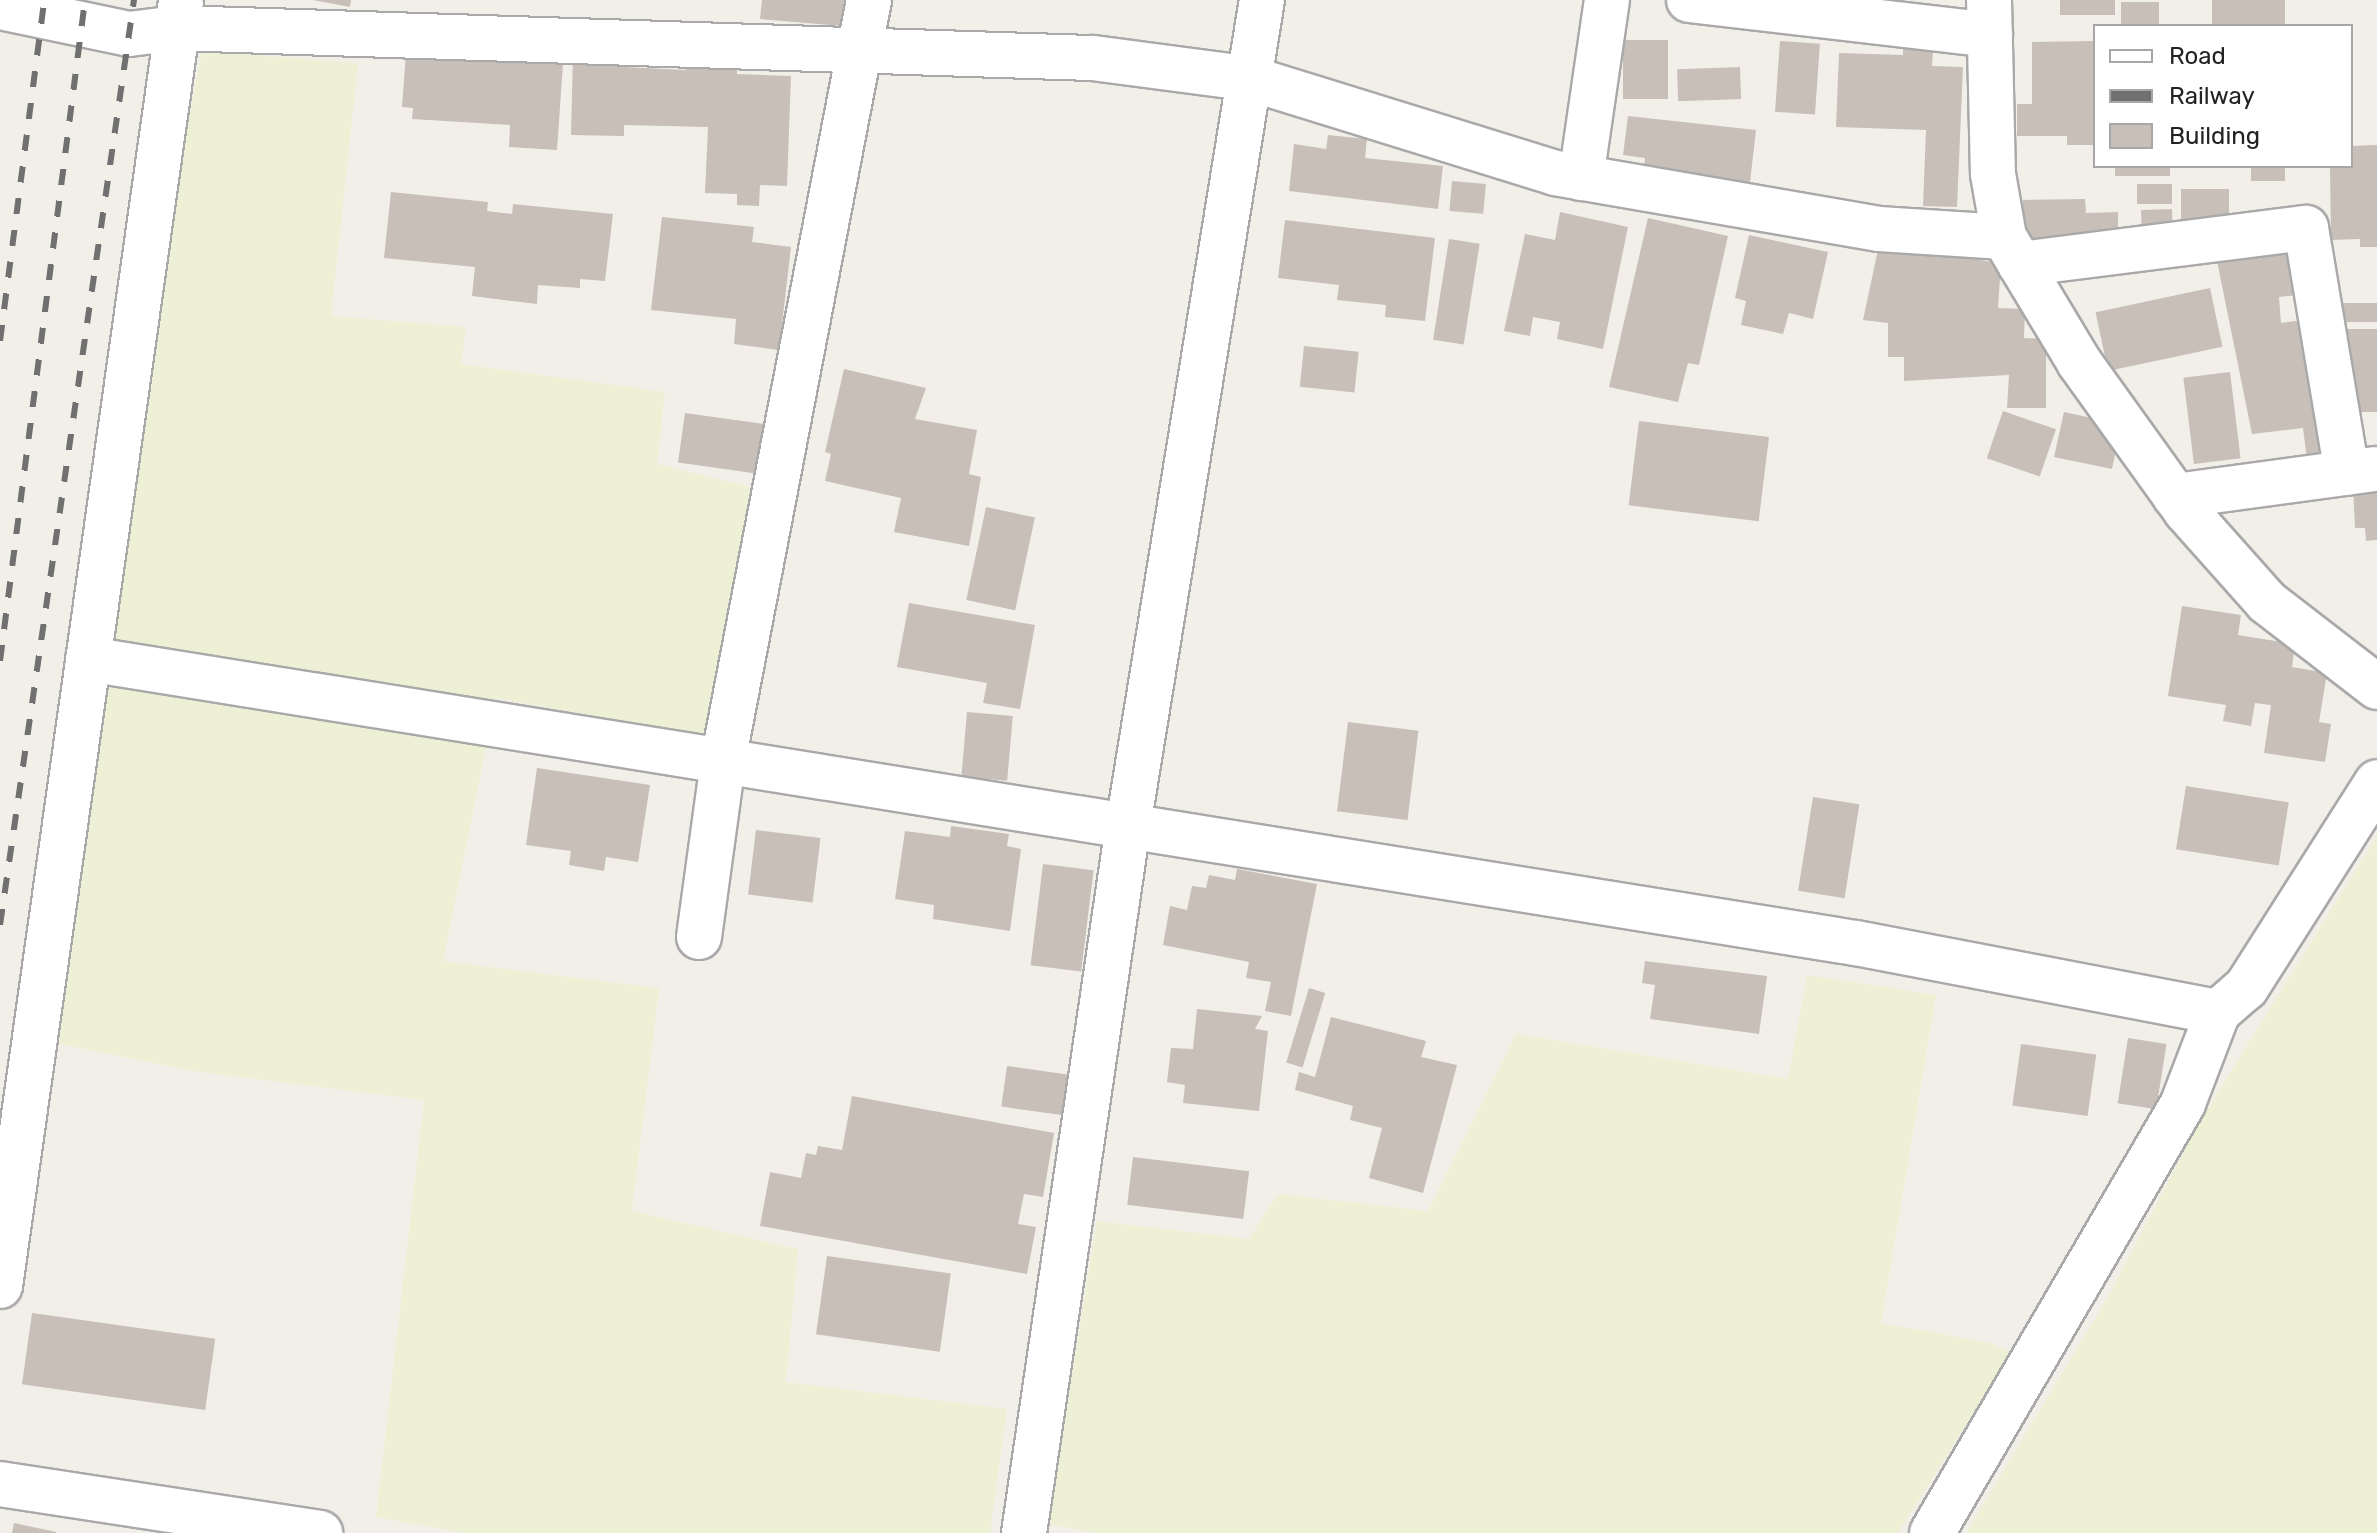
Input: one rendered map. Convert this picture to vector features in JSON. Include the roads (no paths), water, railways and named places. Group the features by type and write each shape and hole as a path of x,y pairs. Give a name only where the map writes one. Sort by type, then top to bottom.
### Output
{"street":[{"path":"699,937 723,761 863,50 869,0"},
{"path":"1024,1533 1128,826 1252,79 1262,0"},
{"path":"1581,178 1607,0"},
{"path":"1689,0 1989,17 1993,174 2012,250 2079,362 2175,496 2267,602 2377,687"},
{"path":"0,7 129,34 179,14 863,50 1093,58 1252,79 1581,178 2012,250 2306,228 2362,471 2175,496"},
{"path":"0,1286 179,14"},
{"path":"88,659 1856,943 2218,1012"},
{"path":"1932,1533 2183,1103 2218,1012 2246,988 2377,782"},
{"path":"0,1484 320,1533"}],"railway":[{"path":"0,341 44,0"},
{"path":"0,661 85,0"},
{"path":"0,925 134,0"}]}
